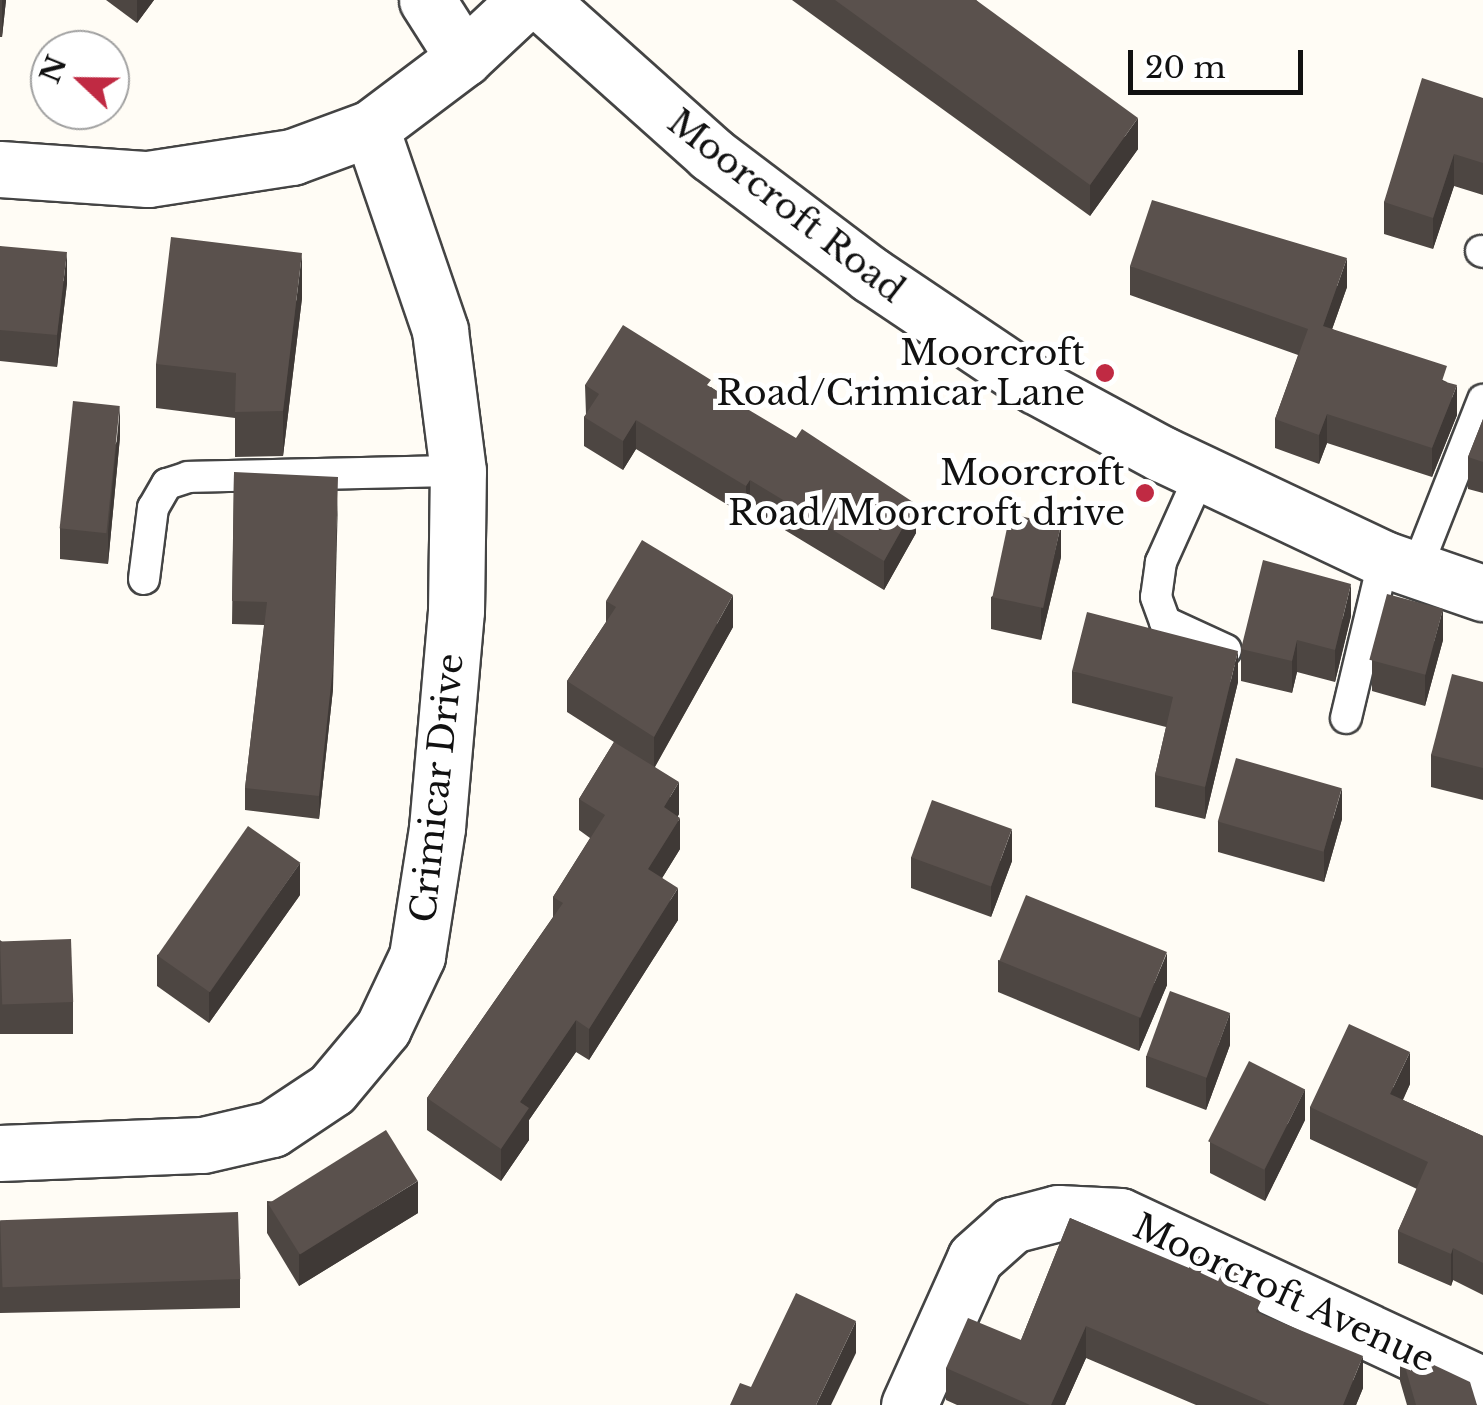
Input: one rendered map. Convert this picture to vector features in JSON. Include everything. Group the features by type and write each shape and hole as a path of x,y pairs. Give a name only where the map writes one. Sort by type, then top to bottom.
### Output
{"street":[{"path":"427,0 464,58"},
{"path":"0,169 148,179 215,172 292,157 371,128 464,58 526,0"},
{"name":"Moorcroft Road","path":"539,0 710,154 871,275 1036,386 1201,473 1400,564 1483,592"},
{"name":"Crimicar Drive","path":"0,1154 203,1145 272,1129 332,1090 383,1028 417,956 437,828 456,610 458,470 440,330 371,128"},
{"name":"Moorcroft Avenue","path":"909,1405 976,1258 1012,1224 1058,1214 1120,1216 1483,1385"}],"lane":[{"path":"1346,718 1400,564 1483,400"},
{"path":"144,579 153,508 167,484 188,477 458,470"},
{"path":"1201,473 1161,562 1156,598 1165,622 1226,650"}],"building":[{"path":"835,0 976,0 1138,118 1090,185"},
{"path":"1422,78 1483,98 1483,163 1454,154 1433,218 1384,202"},
{"path":"1152,200 1347,258 1323,326 1447,366 1442,381 1457,385 1432,448 1327,414 1319,435 1275,419 1308,329 1130,266"},
{"path":"171,237 302,253 283,411 235,412 236,373 156,364"},
{"path":"0,246 67,252 57,335 0,330"},
{"path":"623,325 711,380 707,385 796,438 802,429 916,504 884,561 750,480 746,486 636,420 623,441 584,417 599,394 585,385"},
{"path":"73,401 120,406 106,533 60,528"},
{"path":"1483,419 1483,462 1468,457"},
{"path":"234,472 338,477 333,667 319,796 245,788 267,602 232,601"},
{"path":"1010,514 1061,525 1043,608 992,597"},
{"path":"642,540 733,595 654,737 567,681 616,607 606,601"},
{"path":"1263,560 1351,584 1335,650 1297,640 1292,661 1241,649"},
{"path":"1387,594 1443,609 1425,675 1369,660"},
{"path":"1087,612 1238,651 1205,787 1155,775 1173,697 1072,671"},
{"path":"1452,674 1483,682 1483,768 1431,755"},
{"path":"614,742 679,782 664,807 680,818 648,869 678,888 589,1029 576,1020 520,1102 529,1108 501,1149 427,1098 563,903 553,897 605,815 579,799"},
{"path":"1236,758 1342,788 1324,852 1218,821"},
{"path":"932,800 1012,829 991,886 911,857"},
{"path":"248,826 300,863 210,992 157,955"},
{"path":"1026,895 1167,952 1140,1018 999,961"},
{"path":"71,939 73,1002 2,1004 0,941"},
{"path":"1170,991 1230,1013 1207,1078 1146,1056"},
{"path":"1349,1024 1410,1052 1390,1094 1483,1136 1483,1263 1453,1248 1451,1254 1398,1231 1428,1162 1310,1107"},
{"path":"1249,1061 1305,1090 1264,1170 1208,1141"},
{"path":"386,1130 418,1181 300,1255 268,1204"},
{"path":"238,1212 240,1279 2,1287 0,1220"},
{"path":"1070,1218 1189,1268 1195,1254 1250,1279 1244,1293 1261,1301 1256,1312 1363,1356 1343,1405 1270,1405 1086,1326 1051,1405 1030,1405 946,1368 968,1318 1021,1340"},
{"path":"796,1293 856,1321 816,1405 730,1405 740,1383 751,1387"},
{"path":"1400,1349 1470,1382 1477,1405 1416,1405"}],"place":[{"name":"Moorcroft Road/Crimicar Lane","path":"1105,373"},
{"name":"Moorcroft Road/Moorcroft drive","path":"1145,493"}]}
